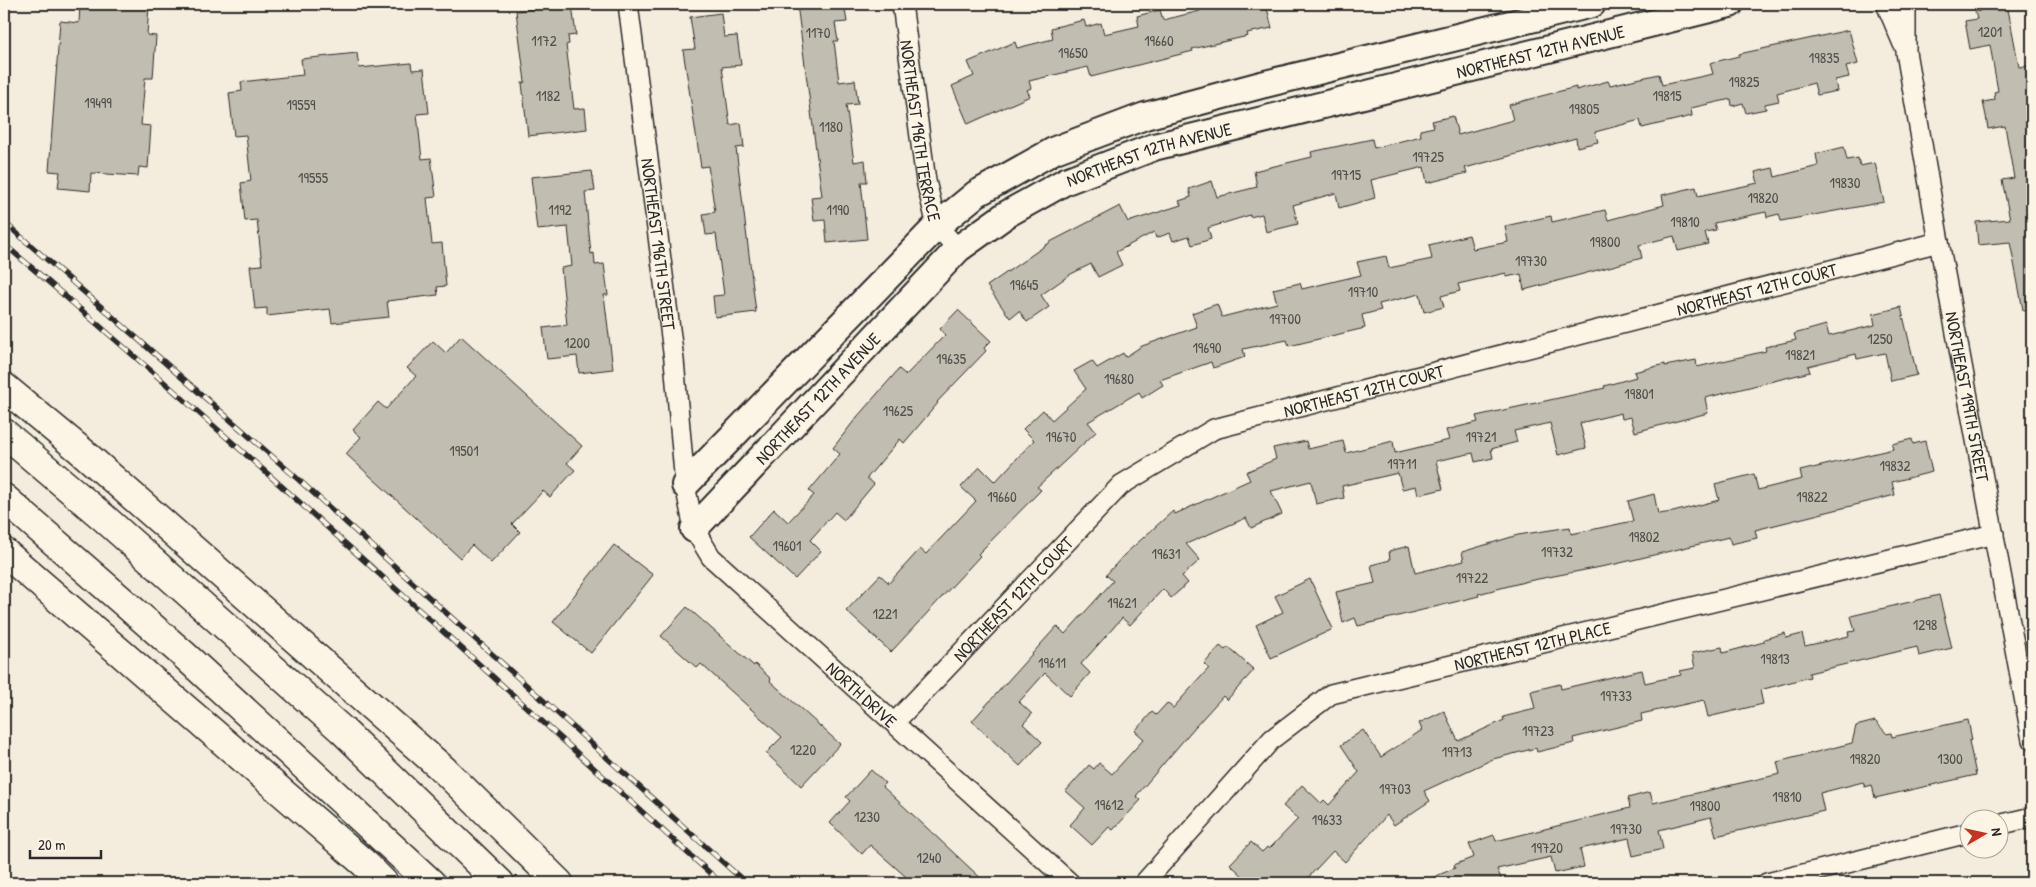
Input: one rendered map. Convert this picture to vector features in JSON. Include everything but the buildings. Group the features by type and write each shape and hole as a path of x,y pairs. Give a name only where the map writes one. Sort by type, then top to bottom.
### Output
{"highway":[{"path":"4,387 79,449 444,770 559,883"},
{"path":"4,432 104,518 342,730 500,883"},
{"path":"4,498 183,654 431,883"},
{"path":"4,552 365,864 384,883"}],"street":[{"name":"NORTHEAST 196TH STREET","path":"628,4 674,360 685,485"},
{"name":"NORTHEAST 196TH TERRACE","path":"902,4 926,180 937,226 958,249"},
{"name":"NORTHEAST 12TH AVENUE","path":"685,485 937,226 976,194 1055,150 1145,116 1260,85 1592,4"},
{"name":"NORTHEAST 12TH AVENUE","path":"694,529 958,249 1007,214 1066,180 1154,147 1730,4"},
{"name":"NORTHEAST 199TH STREET","path":"1886,4 1906,52"},
{"name":"NORTHEAST 199TH STREET","path":"1906,4 1906,52 1939,242 1994,534 2025,663 2032,740"},
{"name":"NORTHEAST 12TH COURT","path":"894,723 1121,485 1214,429 1939,242"},
{"name":"NORTH DRIVE","path":"685,485 694,529 711,556 1070,883"},
{"name":"NORTHEAST 12TH PLACE","path":"1144,883 1272,739 1331,694 1994,534"},
{"path":"2008,823 2032,817"},
{"path":"1767,883 1958,835"}],"railway":[{"path":"4,222 290,472 746,883"},
{"path":"4,244 365,561 721,883"}]}
